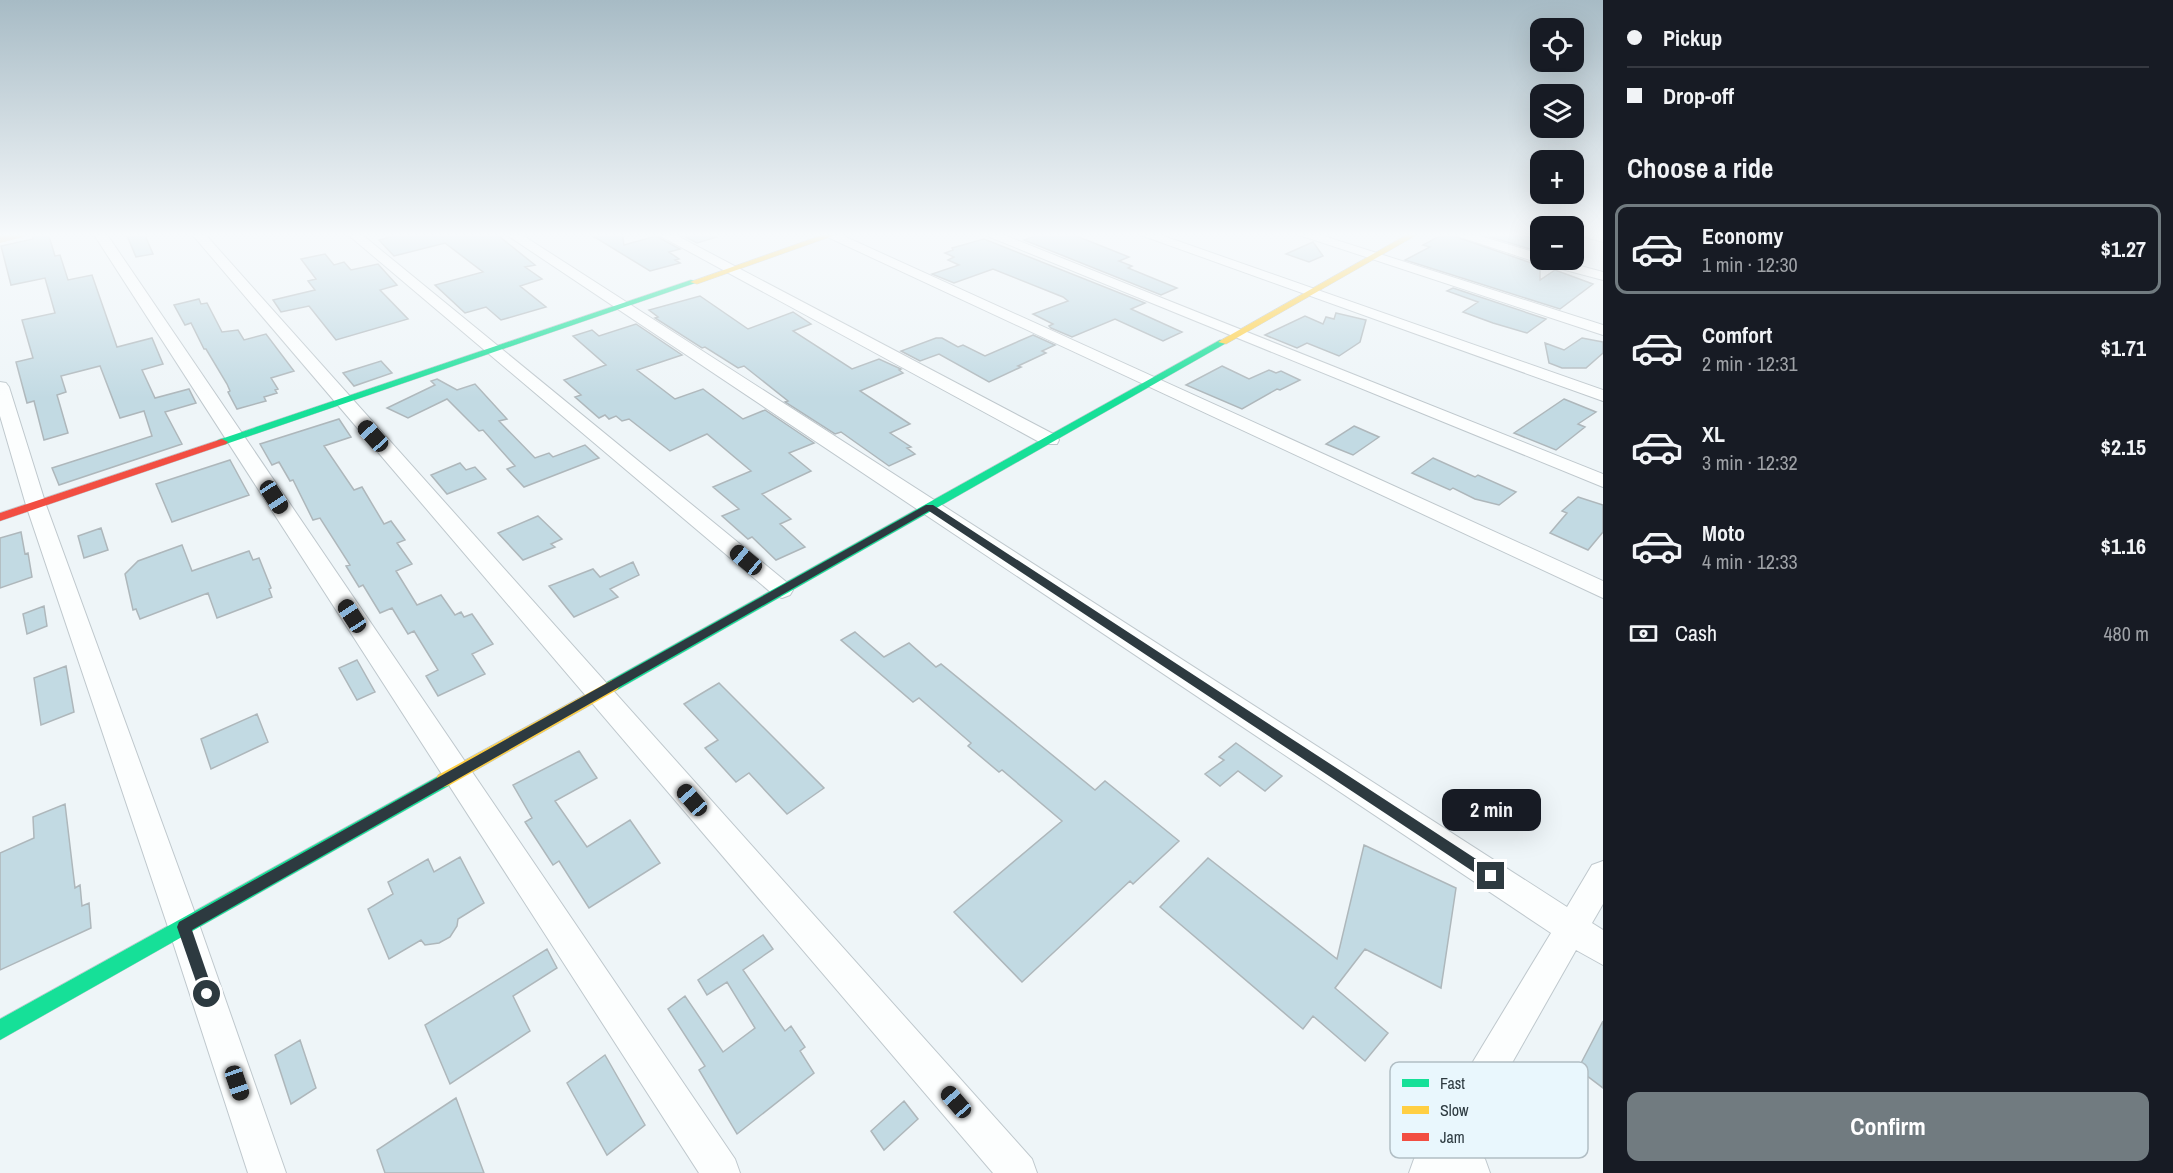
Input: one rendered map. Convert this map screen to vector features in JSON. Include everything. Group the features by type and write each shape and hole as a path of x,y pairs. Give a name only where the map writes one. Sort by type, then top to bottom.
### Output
{"street":[{"path":"136,288 721,1173"},
{"path":"244,288 1018,1173"},
{"path":"417,288 782,590"},
{"path":"594,288 1603,949"},
{"path":"0,518 679,288"},
{"path":"763,288 1050,440"},
{"path":"947,288 1603,590"},
{"path":"1122,288 1603,481"},
{"path":"1295,288 1603,396"},
{"path":"0,1030 1319,288"},
{"path":"1470,288 1603,330"},
{"path":"0,387 36,505 184,927 267,1173"},
{"path":"1493,1062 1603,875"},
{"path":"1435,1161 1471,1173"}],"building":[{"path":"48,288 96,288 117,347 152,338 163,364 142,370 155,398 189,389 196,403 165,412 182,444 59,485 52,468 152,436 144,411 120,418 100,366 61,376 66,392 57,395 68,433 44,440 34,401 27,403 16,362 33,358 22,320 55,313"},
{"path":"313,288 388,288 380,290 408,319 336,340 309,306 281,312 273,300 315,290"},
{"path":"438,288 522,288 546,307 501,320 486,307 465,313"},
{"path":"1040,288 1107,288 1145,303 1131,309 1182,332 1163,341 1115,319 1072,337 1051,328 1049,326 1053,324 1033,314 1068,301"},
{"path":"1143,288 1177,288 1161,295"},
{"path":"1453,288 1546,319 1527,333 1493,323 1463,312 1478,302 1447,291"},
{"path":"1493,288 1588,288 1560,309"},
{"path":"700,296 748,329 793,312 811,324 793,331 852,369 879,359 901,369 899,370 903,373 860,391 910,424 890,433 911,447 907,448 915,454 889,466 841,432 835,434 785,402 788,401 744,366 738,368 705,347 702,348 655,318 658,317 649,310"},
{"path":"199,299 201,304 207,303 222,332 238,330 244,340 266,334 294,371 271,378 278,389 275,390 277,393 264,397 266,401 237,409 228,392 230,391 227,384 204,349 191,323 185,325 174,305"},
{"path":"1336,313 1366,320 1360,342 1339,356 1307,343 1297,348 1265,335 1305,316 1323,324 1326,317 1334,319"},
{"path":"636,324 682,355 637,370 675,399 703,389 743,419 765,410 814,443 789,453 811,471 762,494 791,519 780,524 805,547 776,560 752,537 748,539 722,516 739,509 713,487 751,471 707,434 670,451 629,419 622,421 616,416 609,419 605,415 599,418 575,397 581,395 564,380 606,365 573,336 592,330 599,336"},
{"path":"1033,335 1055,345 1042,351 1046,353 989,382 939,354 920,361 901,351 936,338 942,338 958,347 963,345 985,356"},
{"path":"1582,338 1603,342 1603,353 1586,368 1562,368 1549,363 1545,343 1564,350"},
{"path":"381,361 392,373 354,386 343,373"},
{"path":"1222,366 1249,379 1269,370 1276,373 1281,371 1300,380 1280,390 1277,389 1242,409 1186,385"},
{"path":"437,379 457,390 475,384 507,419 499,421 535,458 549,453 553,457 585,445 599,458 524,487 507,469 515,466 483,430 479,431 447,399 408,418 387,408 435,385 431,381"},
{"path":"1564,399 1596,412 1578,424 1585,427 1556,450 1514,433"},
{"path":"339,419 351,437 324,446 354,490 362,487 384,524 391,521 405,540 397,543 412,564 396,571 417,605 441,595 455,615 461,612 464,617 472,614 493,644 472,654 485,674 438,696 426,676 438,670 414,631 408,634 392,608 380,613 363,585 359,587 346,566 350,565 320,518 313,520 293,480 290,481 279,462 272,465 260,444"},
{"path":"1354,426 1379,437 1353,455 1326,444"},
{"path":"1433,458 1516,492 1499,505 1475,499 1453,488 1450,490 1412,473"},
{"path":"230,460 249,495 172,522 156,484"},
{"path":"460,463 466,470 475,467 486,479 447,494 431,475"},
{"path":"1578,497 1603,505 1603,532 1588,550 1550,533 1567,513 1562,511"},
{"path":"538,516 562,539 551,544 555,547 523,560 498,533"},
{"path":"101,528 108,550 84,558 78,536"},
{"path":"21,532 25,554 28,553 32,577 0,588 0,538"},
{"path":"182,545 192,571 249,551 253,560 259,558 271,588 269,589 272,597 217,618 208,593 140,619 136,609 133,610 125,574 138,561"},
{"path":"633,562 639,575 610,589 618,597 574,617 549,586 593,569 600,577"},
{"path":"44,606 47,626 27,634 23,614"},
{"path":"855,632 884,657 909,643 936,667 941,664 1095,790 1105,781 1179,841 1133,884 1130,881 1022,982 954,912 1062,821 1002,770 999,772 968,746 971,743 919,698 913,702 841,640"},
{"path":"357,660 375,692 357,700 339,668"},
{"path":"66,666 74,712 41,725 34,678"},
{"path":"719,683 824,788 787,814 749,773 736,782 705,748 718,740 684,704"},
{"path":"257,714 268,742 211,769 201,739"},
{"path":"1236,743 1282,776 1265,791 1238,771 1220,786 1205,774 1224,760 1219,757"},
{"path":"579,751 597,778 555,801 587,847 630,820 660,863 589,908 559,861 553,865 525,822 532,818 513,785"},
{"path":"65,804 75,888 80,885 82,906 89,903 91,928 0,970 0,853 34,838 33,817"},
{"path":"1364,845 1456,888 1441,988 1365,949 1335,988 1388,1033 1365,1061 1313,1016 1303,1029 1160,907 1208,858 1337,959"},
{"path":"460,857 484,903 458,919 457,926 450,937 439,943 425,945 421,940 389,959 368,909 393,894 388,882 428,859 434,872"},
{"path":"763,935 773,949 743,970 785,1031 791,1026 805,1047 800,1051 814,1073 737,1134 699,1070 705,1066 668,1009 685,996 723,1052 755,1028 727,982 707,995 698,980"},
{"path":"547,949 557,968 513,996 530,1031 450,1084 425,1025"},
{"path":"1603,1021 1603,1088 1588,1077 1588,1062 1582,1062"},
{"path":"300,1040 316,1088 291,1104 275,1055"},
{"path":"605,1055 645,1125 607,1155 567,1083"},
{"path":"456,1098 484,1173 385,1173 377,1150"},
{"path":"904,1101 918,1119 884,1150 871,1131"}],"traffic: fast":[{"path":"222,442 677,288"},
{"path":"612,686 1223,342"},
{"path":"0,1030 444,780"}],"traffic: slow":[{"path":"1223,342 1319,288"},
{"path":"444,780 612,686"}],"traffic: jam":[{"path":"0,517 222,442"}],"route":[{"path":"207,994 184,927 929,507 1491,876"}]}
